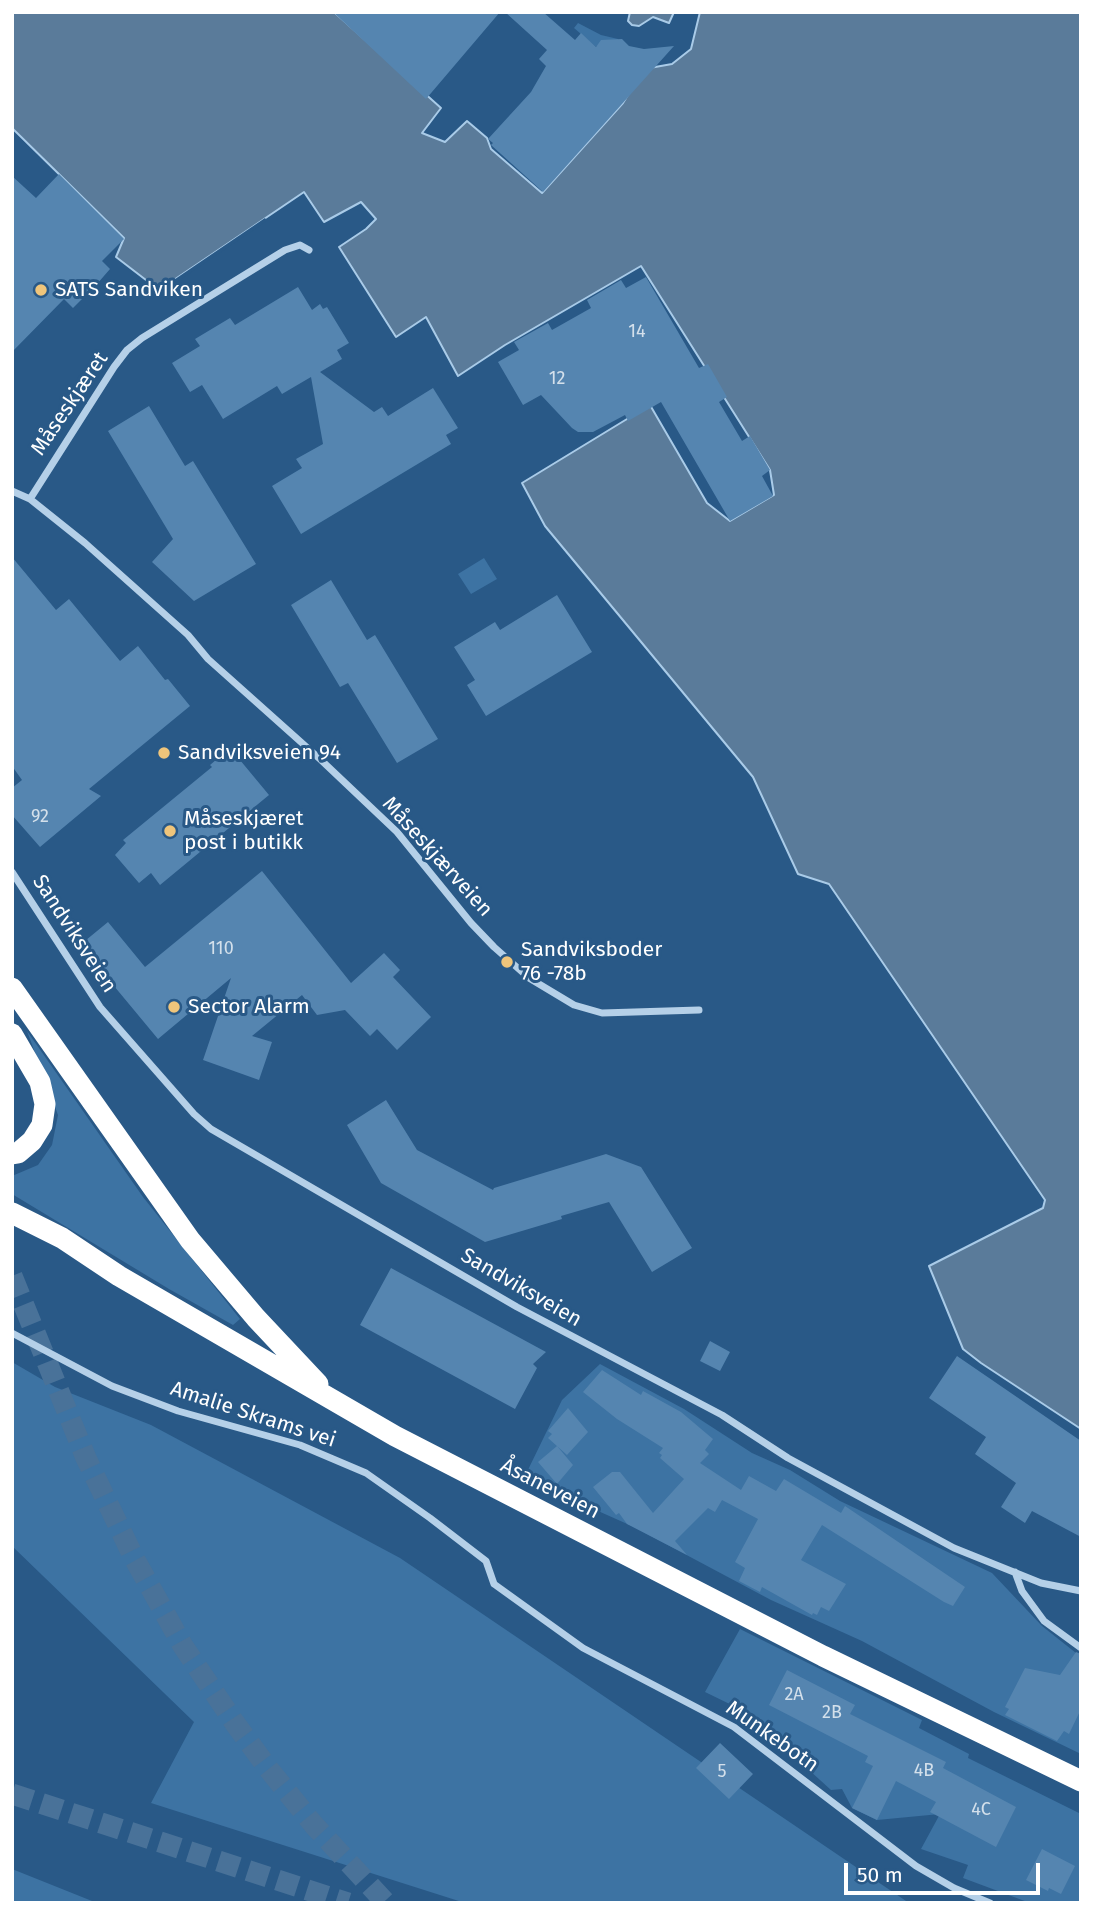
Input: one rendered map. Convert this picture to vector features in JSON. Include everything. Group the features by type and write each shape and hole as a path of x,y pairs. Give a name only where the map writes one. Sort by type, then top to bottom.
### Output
{"highway":[{"path":"12,988 190,1240 256,1318 333,1400"},
{"path":"12,1034 40,1082 45,1104 42,1125 32,1142 18,1153 12,1154"},
{"name":"Åsaneveien","path":"12,1213 62,1238 119,1276 333,1400 488,1484 810,1649 1081,1781"}],"street":[{"name":"Måseskjæret","path":"30,499 127,350 142,338 285,250 300,246 309,250"},
{"path":"12,491 30,499"},
{"name":"Måseskjærveien","path":"30,499 85,542 188,635 208,659 397,832 471,923 529,978 574,1005 602,1013 699,1010"},
{"name":"Sandviksveien","path":"12,872 100,1007 194,1114 211,1129 517,1307 722,1415 788,1458 954,1548 1041,1583 1081,1591"},
{"name":"Amalie Skrams vei","path":"12,1333 112,1386 178,1411 300,1445 366,1473 486,1561 494,1584"},
{"path":"1015,1572 1022,1591 1044,1621 1081,1648"},
{"name":"Munkebotn","path":"494,1584 583,1648 734,1727 916,1866 954,1888 990,1903"}],"shaded area":[{"path":"12,12 334,12 441,108 422,133 445,142 467,121 487,138 491,149 542,193 623,103 644,69 672,64 691,49 700,12 1081,12 1081,1429 963,1349 929,1266 1043,1208 1045,1200 829,884 798,874 753,777 545,526 522,483 650,405 707,503 730,521 774,495 770,470 641,266 505,345 458,376 426,317 396,337 339,247 376,219 361,202 324,222 304,192 159,290 116,257 124,238 12,128"},
{"path":"630,12 674,12 669,23 653,17 639,26 628,21"},
{"path":"578,23 601,35 618,39 618,45 601,42 596,47 574,28"},
{"path":"484,558 497,579 471,594 458,574"},
{"path":"27,1031 143,1197 240,1319 233,1325 12,1194 12,1176 38,1165 52,1145 58,1115"},
{"path":"12,1362 55,1387 151,1425 400,1558 909,1903 465,1903 151,1803 194,1722 12,1546"},
{"path":"600,1364 684,1409 752,1453 790,1470 840,1501 992,1573 1042,1626 1081,1657 1081,1754 994,1712 862,1641 771,1600 634,1527 524,1478 562,1400"},
{"path":"740,1629 922,1720 919,1728 969,1754 968,1758 1081,1814 1081,1903 1030,1903 963,1878 968,1865 921,1849 940,1814 877,1820 852,1808 842,1789 831,1790 744,1711 705,1692"},
{"path":"12,1869 97,1903 12,1903"}],"pier":[{"path":"265,218 267,221 162,292 159,290"}],"building":[{"path":"333,12 500,12 426,99"},
{"path":"505,12 543,12 575,40 581,33 596,47 601,40 622,39 629,46 644,49 674,46 543,192 491,145 493,143 488,139 531,92 546,66 539,59 547,50"},
{"path":"59,174 124,239 102,261 110,269 97,284 73,308 64,299 12,352 12,176 36,198"},
{"path":"646,277 699,368 708,364 727,397 719,402 742,441 750,436 770,470 762,476 773,496 730,521 661,402 628,421 625,415 593,432 578,432 541,395 523,405 498,362 519,350 514,342 548,323 552,330 591,308 587,300 621,280 626,288"},
{"path":"298,287 312,310 320,304 323,309 327,307 349,343 337,350 342,359 320,372 374,412 382,407 388,416 433,388 458,428 446,435 451,444 301,534 272,486 302,468 296,459 323,444 311,377 282,394 277,386 223,419 202,385 190,392 172,363 200,346 195,339 230,318 235,325"},
{"path":"149,406 185,466 193,461 256,564 194,601 152,562 173,539 108,431"},
{"path":"12,557 56,610 69,599 120,661 138,646 190,706 89,789 101,796 40,847 12,815 12,788 22,780 12,766"},
{"path":"331,580 367,640 375,635 438,739 397,763 348,683 340,687 291,605"},
{"path":"557,595 592,652 486,716 467,685 475,680 454,647 495,622 500,630"},
{"path":"230,748 269,795 160,885 151,873 139,883 115,855 126,843 123,840 212,767 210,765"},
{"path":"262,871 351,983 384,953 400,970 393,977 431,1017 397,1050 377,1029 370,1036 345,1010 317,1015 302,995 252,1036 272,1042 259,1080 203,1060 231,978 158,1039 80,945 108,922 145,967"},
{"path":"386,1100 417,1150 493,1190 606,1154 641,1167 692,1248 652,1272 609,1202 485,1242 381,1183 347,1125"},
{"path":"391,1268 546,1352 533,1364 537,1368 515,1409 360,1325"},
{"path":"710,1341 730,1352 720,1371 700,1361"},
{"path":"957,1356 1081,1441 1081,1537 1032,1511 1025,1523 1001,1507 1016,1483 975,1454 986,1437 929,1398"},
{"path":"602,1370 641,1395 643,1391 681,1412 713,1439 705,1450 709,1454 700,1463 741,1490 749,1476 776,1491 784,1479 841,1513 845,1506 965,1587 953,1606 822,1525 801,1560 846,1584 829,1611 821,1607 817,1615 812,1615 762,1587 760,1592 739,1581 745,1568 735,1562 758,1519 722,1500 715,1512 708,1508 675,1541 687,1555 627,1524 593,1487 612,1472 620,1472 653,1513 684,1479 660,1458 662,1455 659,1453 663,1448 617,1419 583,1392"},
{"path":"568,1408 588,1432 567,1455 548,1438 552,1434 548,1431"},
{"path":"557,1446 573,1465 557,1484 538,1462"},
{"path":"1076,1652 1081,1654 1081,1709 1069,1734 1064,1731 1057,1741 1005,1715 1009,1709 1005,1707 1025,1668 1060,1675"},
{"path":"787,1670 855,1705 850,1714 946,1762 943,1768 1016,1807 996,1847 930,1812 936,1802 896,1781 877,1820 852,1808 873,1766 865,1762 868,1756 769,1705"},
{"path":"720,1743 753,1774 729,1799 696,1768"},
{"path":"1042,1849 1075,1866 1061,1894 1026,1880"}],"tunnel":[{"path":"12,1276 86,1458 134,1558 183,1646 267,1767 313,1824 386,1903"},
{"path":"12,1794 348,1903"}],"place":[{"name":"SATS Sandviken","path":"41,290"},
{"name":"Sandviksveien 94","path":"164,753"},
{"name":"Måseskjæret post i butikk","path":"170,831"},
{"name":"Sandviksboder 76 -78b","path":"507,962"},
{"name":"Sector Alarm","path":"174,1007"}]}
